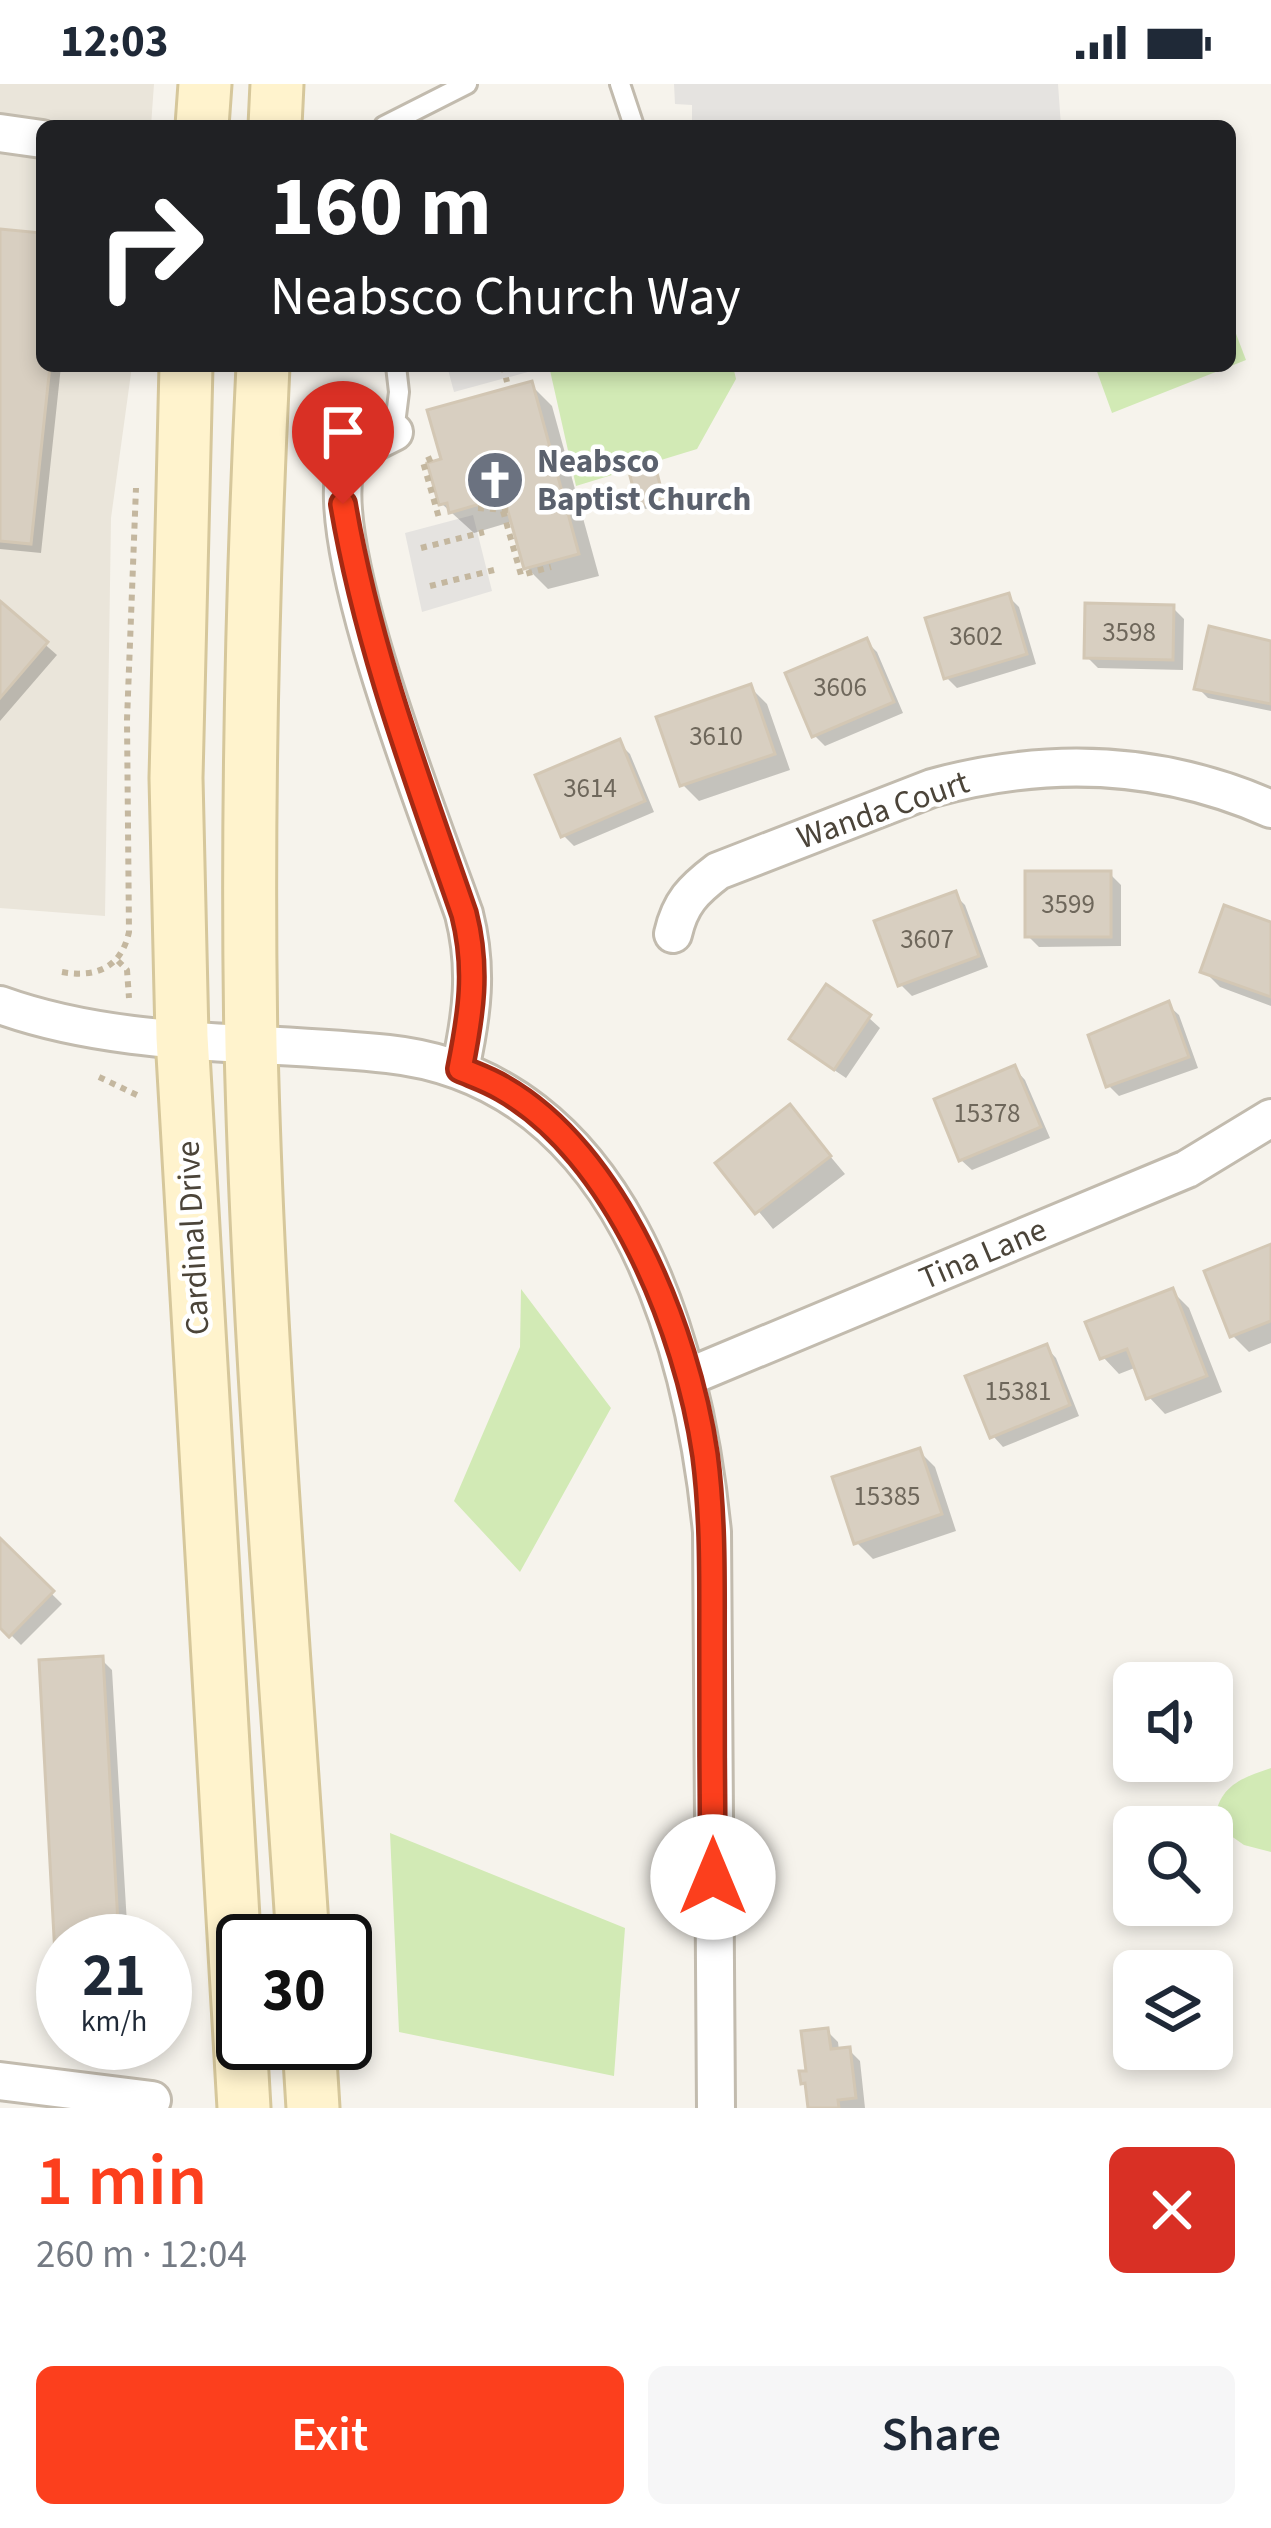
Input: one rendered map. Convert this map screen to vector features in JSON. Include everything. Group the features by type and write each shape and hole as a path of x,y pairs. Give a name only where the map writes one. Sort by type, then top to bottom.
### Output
{"main road":[{"path":"202,120 205,84"},
{"path":"275,120 277,84"},
{"name":"Cardinal Drive","path":"186,372 176,778 182,1037 244,2108"},
{"name":"Cardinal Drive","path":"263,372 254,597 251,1044 257,1223 301,1914"},
{"path":"311,2070 313,2108"}],"street":[{"path":"0,133 36,138"},
{"path":"411,437 358,450 346,461 343,504 378,666 473,952 473,1004 460,1069"},
{"name":"Wanda Court","path":"673,934 678,910 692,891 718,871 969,778 1031,767 1115,767 1219,787 1271,809"},
{"path":"0,1005 90,1028 392,1054 460,1069 503,1088 539,1114 589,1168 626,1220 654,1277 688,1377 704,1453 712,1532 716,2108"},
{"name":"Tina Lane","path":"688,1377 1187,1169 1271,1118"},
{"path":"0,2081 152,2099"}],"lane":[{"path":"396,120 467,84"},
{"path":"620,84 632,120"},
{"path":"397,372 411,437"}],"path":[{"path":"504,372 507,382"},
{"path":"411,437 433,460 423,462 439,518"},
{"path":"478,508 506,511 521,575 551,567"},
{"path":"421,548 484,532"},
{"path":"430,586 494,570"},
{"path":"62,972 90,975 117,960 127,970"},
{"path":"100,1077 132,1090 137,1078"}],"shaded area":[{"path":"0,84 154,84 151,120 36,120 36,372 131,372 111,518 105,916 0,908"},
{"path":"674,84 1058,84 1061,120 692,120 692,105 675,104"},
{"path":"449,372 528,372 454,392"},
{"path":"473,515 492,591 422,612 405,533"}],"green space":[{"path":"1236,334 1246,360 1236,364"},
{"path":"550,372 734,372 736,379 697,449 576,486"},
{"path":"1097,372 1216,372 1112,413"},
{"path":"521,1289 611,1408 520,1572 454,1501 520,1347"},
{"path":"1271,1768 1271,1852 1233,1837 1233,1806 1218,1806 1232,1786"},
{"path":"390,1833 625,1928 614,2076 399,2032"}],"building":[{"path":"0,229 36,232 36,372 49,372 31,544 0,541"},
{"name":"Neabsco Baptist Church","path":"532,381 579,554 524,569 504,497 449,513 447,503 439,505 427,463 441,459 427,410"},
{"path":"656,469 664,500 638,506 630,476"},
{"path":"1009,593 1027,654 944,679 925,618"},
{"path":"0,601 48,642 0,698"},
{"path":"1085,603 1174,605 1173,660 1084,658"},
{"path":"1209,626 1271,641 1271,704 1194,689"},
{"path":"867,638 894,702 812,737 785,673"},
{"path":"751,684 775,754 680,786 656,717"},
{"path":"620,739 645,801 561,837 535,775"},
{"path":"1025,871 1111,871 1111,937 1025,937"},
{"path":"956,891 979,956 898,986 874,921"},
{"path":"1224,905 1271,922 1271,997 1200,972"},
{"path":"826,984 871,1015 834,1070 789,1039"},
{"path":"1169,1001 1189,1057 1106,1087 1088,1035"},
{"path":"1015,1065 1041,1127 959,1161 934,1099"},
{"path":"790,1104 831,1156 755,1214 715,1163"},
{"path":"1271,1244 1271,1321 1230,1337 1204,1271"},
{"path":"1173,1288 1207,1376 1146,1399 1127,1349 1100,1359 1085,1322"},
{"path":"1047,1344 1070,1405 990,1438 965,1376"},
{"path":"920,1448 942,1514 854,1544 832,1477"},
{"path":"0,1538 54,1591 9,1637 0,1628"},
{"path":"103,1656 117,1914 53,1914 39,1660"},
{"path":"828,2028 831,2049 850,2047 856,2098 838,2100 839,2108 808,2108 799,2071 806,2071 801,2031"}],"place":[{"name":"Neabsco Baptist Church","path":"495,480"}],"route":[{"path":"343,504 378,666 473,952 473,1004 460,1069 503,1088 539,1114 589,1168 626,1220 654,1277 688,1377 704,1453 712,1532 713,1877"}]}
